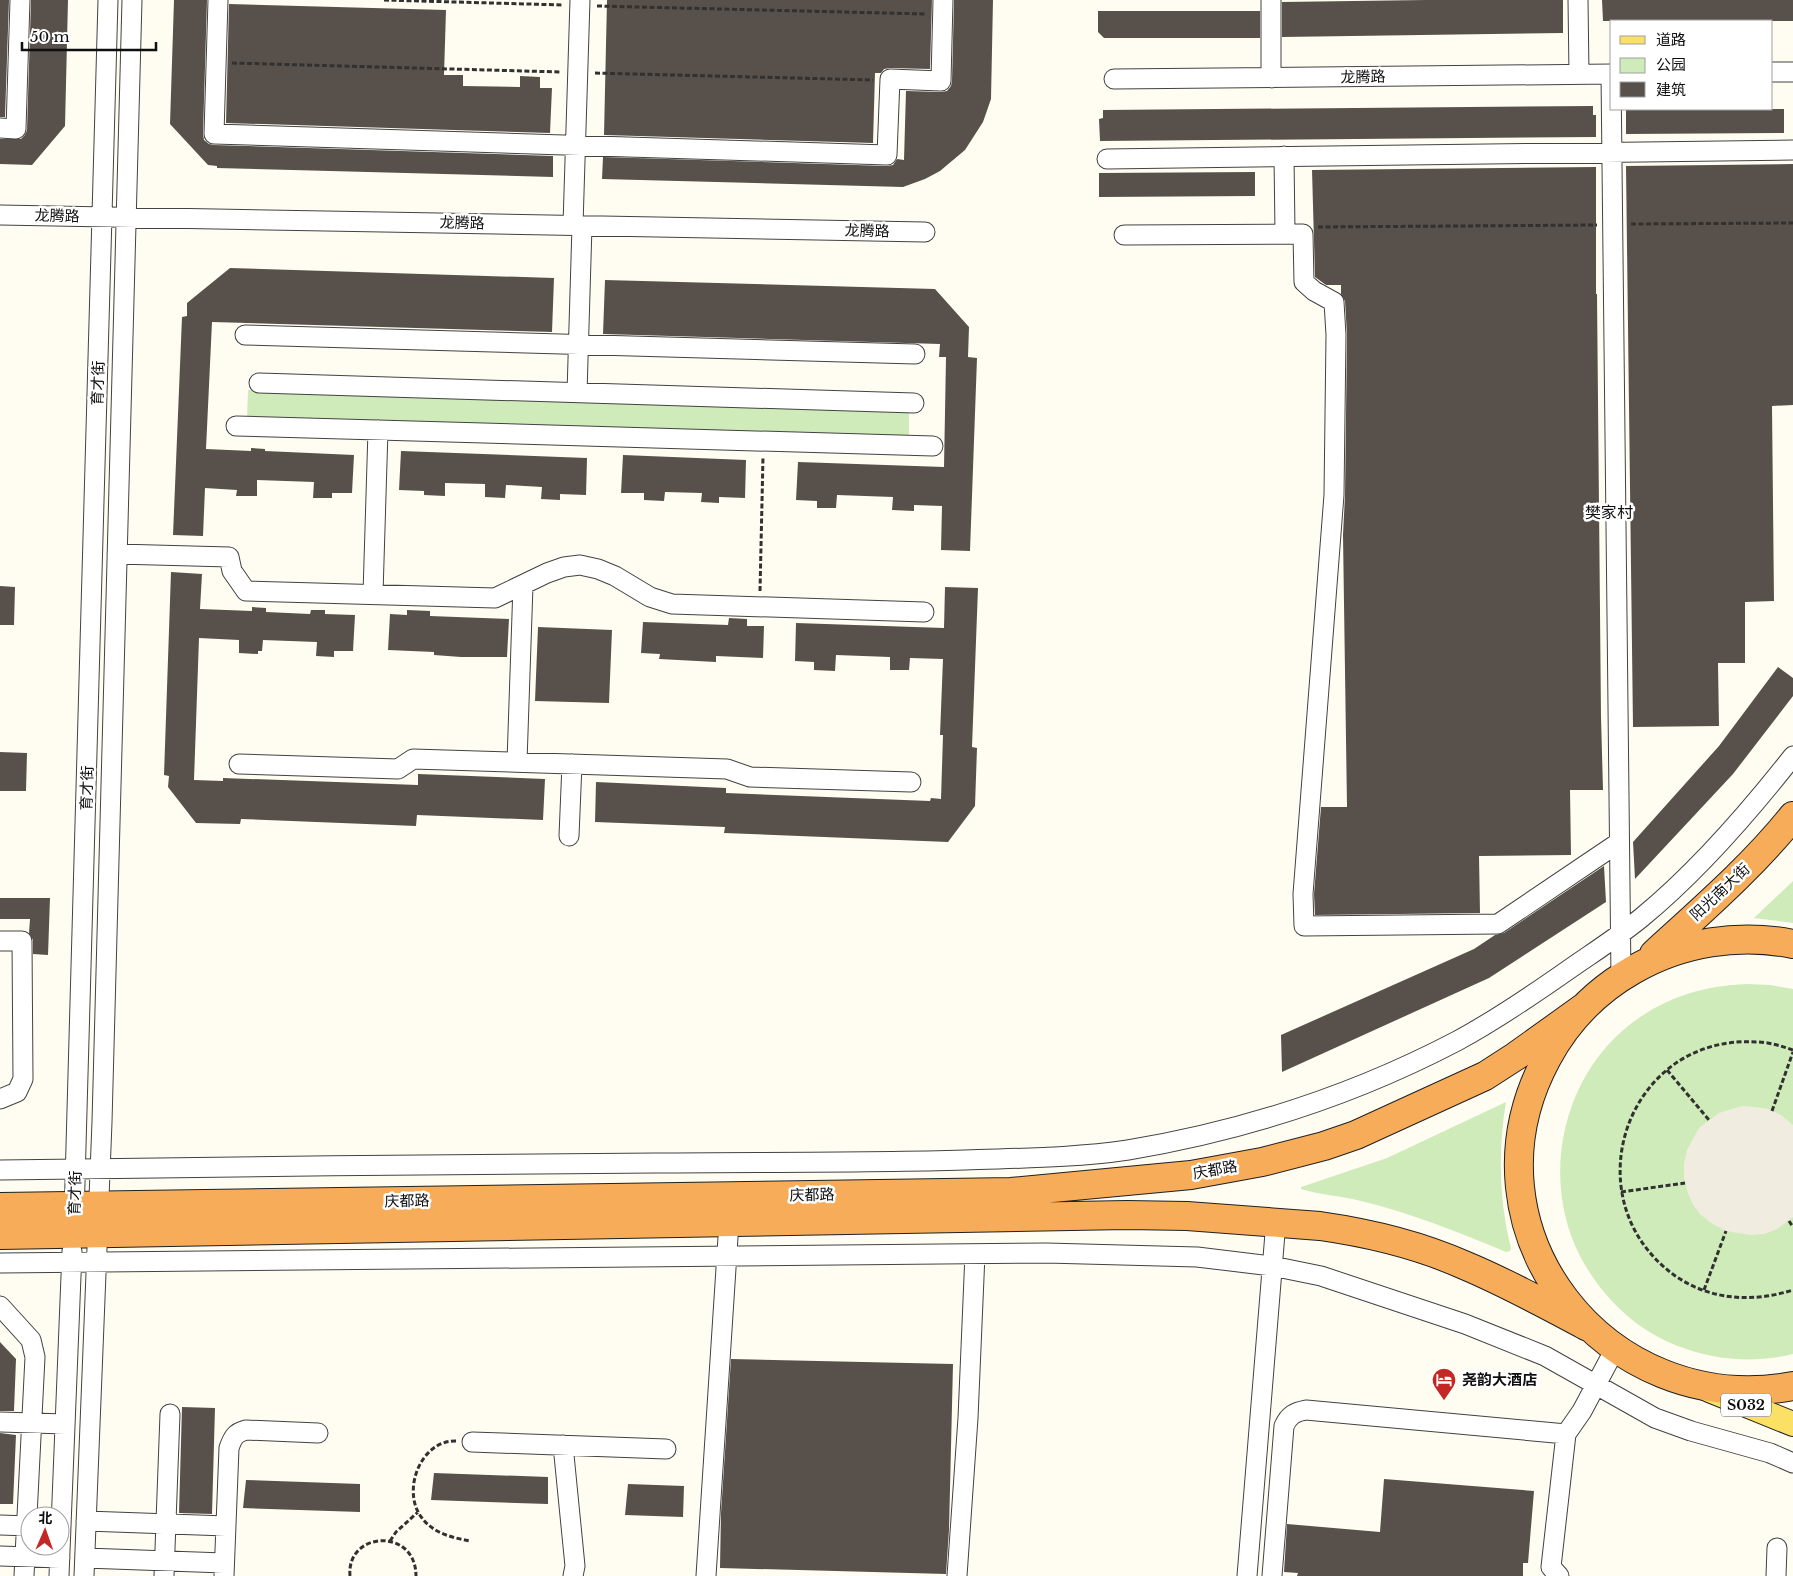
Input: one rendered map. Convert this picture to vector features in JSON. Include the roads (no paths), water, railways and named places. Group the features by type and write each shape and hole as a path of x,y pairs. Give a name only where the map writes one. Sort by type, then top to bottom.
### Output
{"highway":[{"name":"阳光南大街","path":"1644,963 1746,868 1774,840 1793,816"},
{"path":"1793,944 1758,940 1716,941 1691,946 1667,953 1644,963 1620,977 1602,991 1583,1008 1553,1047 1541,1069 1531,1092 1523,1125 1520,1167 1521,1192 1526,1218 1543,1266 1571,1308 1588,1327 1615,1349 1651,1370 1675,1380 1700,1386 1725,1390 1751,1391 1793,1386"},
{"name":"庆都路","path":"0,1207 1011,1192 1191,1175 1262,1162 1324,1146 1356,1134 1485,1076 1583,1008"},
{"name":"庆都路","path":"0,1235 1127,1215 1276,1221 1341,1229 1401,1243 1433,1253 1463,1264 1510,1286 1588,1327"}],"main road":[{"name":"S032","path":"1700,1386 1793,1424"}],"street":[{"path":"0,128 16,129 20,0"},
{"name":"育才街","path":"61,1506 72,1262 85,1234 86,1205 76,1169 108,0"},
{"name":"育才街","path":"86,1205 100,1168 132,0"},
{"path":"218,0 214,134 887,155 890,80 941,81 943,7"},
{"path":"1271,0 1271,78"},
{"path":"1578,0 1579,74"},
{"path":"577,393 578,226 576,145 580,3"},
{"path":"1773,72 1793,72"},
{"name":"龙腾路","path":"1114,79 1610,74"},
{"path":"1611,110 1620,977"},
{"path":"1107,159 1793,150"},
{"path":"1284,156 1285,233"},
{"name":"龙腾路","path":"0,215 924,232"},
{"path":"1124,235 1303,234 1304,282 1314,291 1334,302 1336,335 1334,495 1303,894 1304,926 1498,924 1618,843"},
{"path":"245,335 915,354"},
{"path":"259,383 914,402"},
{"path":"236,426 933,446"},
{"path":"373,594 378,430"},
{"path":"117,554 229,558 232,571 246,591 494,598 547,573 564,567 580,565 598,569 615,576 650,597 672,604 924,612"},
{"path":"517,762 523,585"},
{"path":"0,1170 406,1164 925,1161 1049,1157 1126,1150 1203,1134 1267,1119 1349,1090 1461,1039 1549,984 1642,917 1680,882 1720,841 1793,756"},
{"path":"238,764 398,769 413,758 727,769 750,776 911,782"},
{"path":"570,836 572,764"},
{"path":"0,941 22,941 24,1079 16,1092 0,1099"},
{"path":"1246,1576 1276,1221"},
{"path":"706,1576 729,1222"},
{"name":"育才街","path":"84,1567 96,1262 85,1234"},
{"path":"957,1576 968,1418 975,1254"},
{"path":"0,1263 975,1254 1197,1257 1272,1266 1321,1276 1464,1324 1545,1356 1656,1418 1691,1431 1770,1453 1793,1463"},
{"path":"0,1306 31,1340 35,1357 29,1506"},
{"path":"1549,1573 1566,1434 1582,1410 1615,1349"},
{"path":"1272,1576 1284,1426 1287,1419 1297,1412 1306,1410 1566,1434"},
{"path":"164,1569 170,1414"},
{"path":"0,1422 65,1424"},
{"path":"84,1567 224,1570 229,1448 233,1438 237,1433 246,1430 318,1433"},
{"path":"472,1442 666,1449"},
{"path":"563,1445 574,1556 573,1576"},
{"path":"86,1521 226,1526"},
{"path":"0,1525 20,1526"},
{"path":"1776,1576 1777,1548"},
{"path":"0,1556 20,1556"},
{"path":"24,1576 25,1556 59,1567"}],"place":[{"name":"尧韵大酒店","path":"1444,1401"}],"district":[{"name":"樊家村","path":"1609,512"}]}
